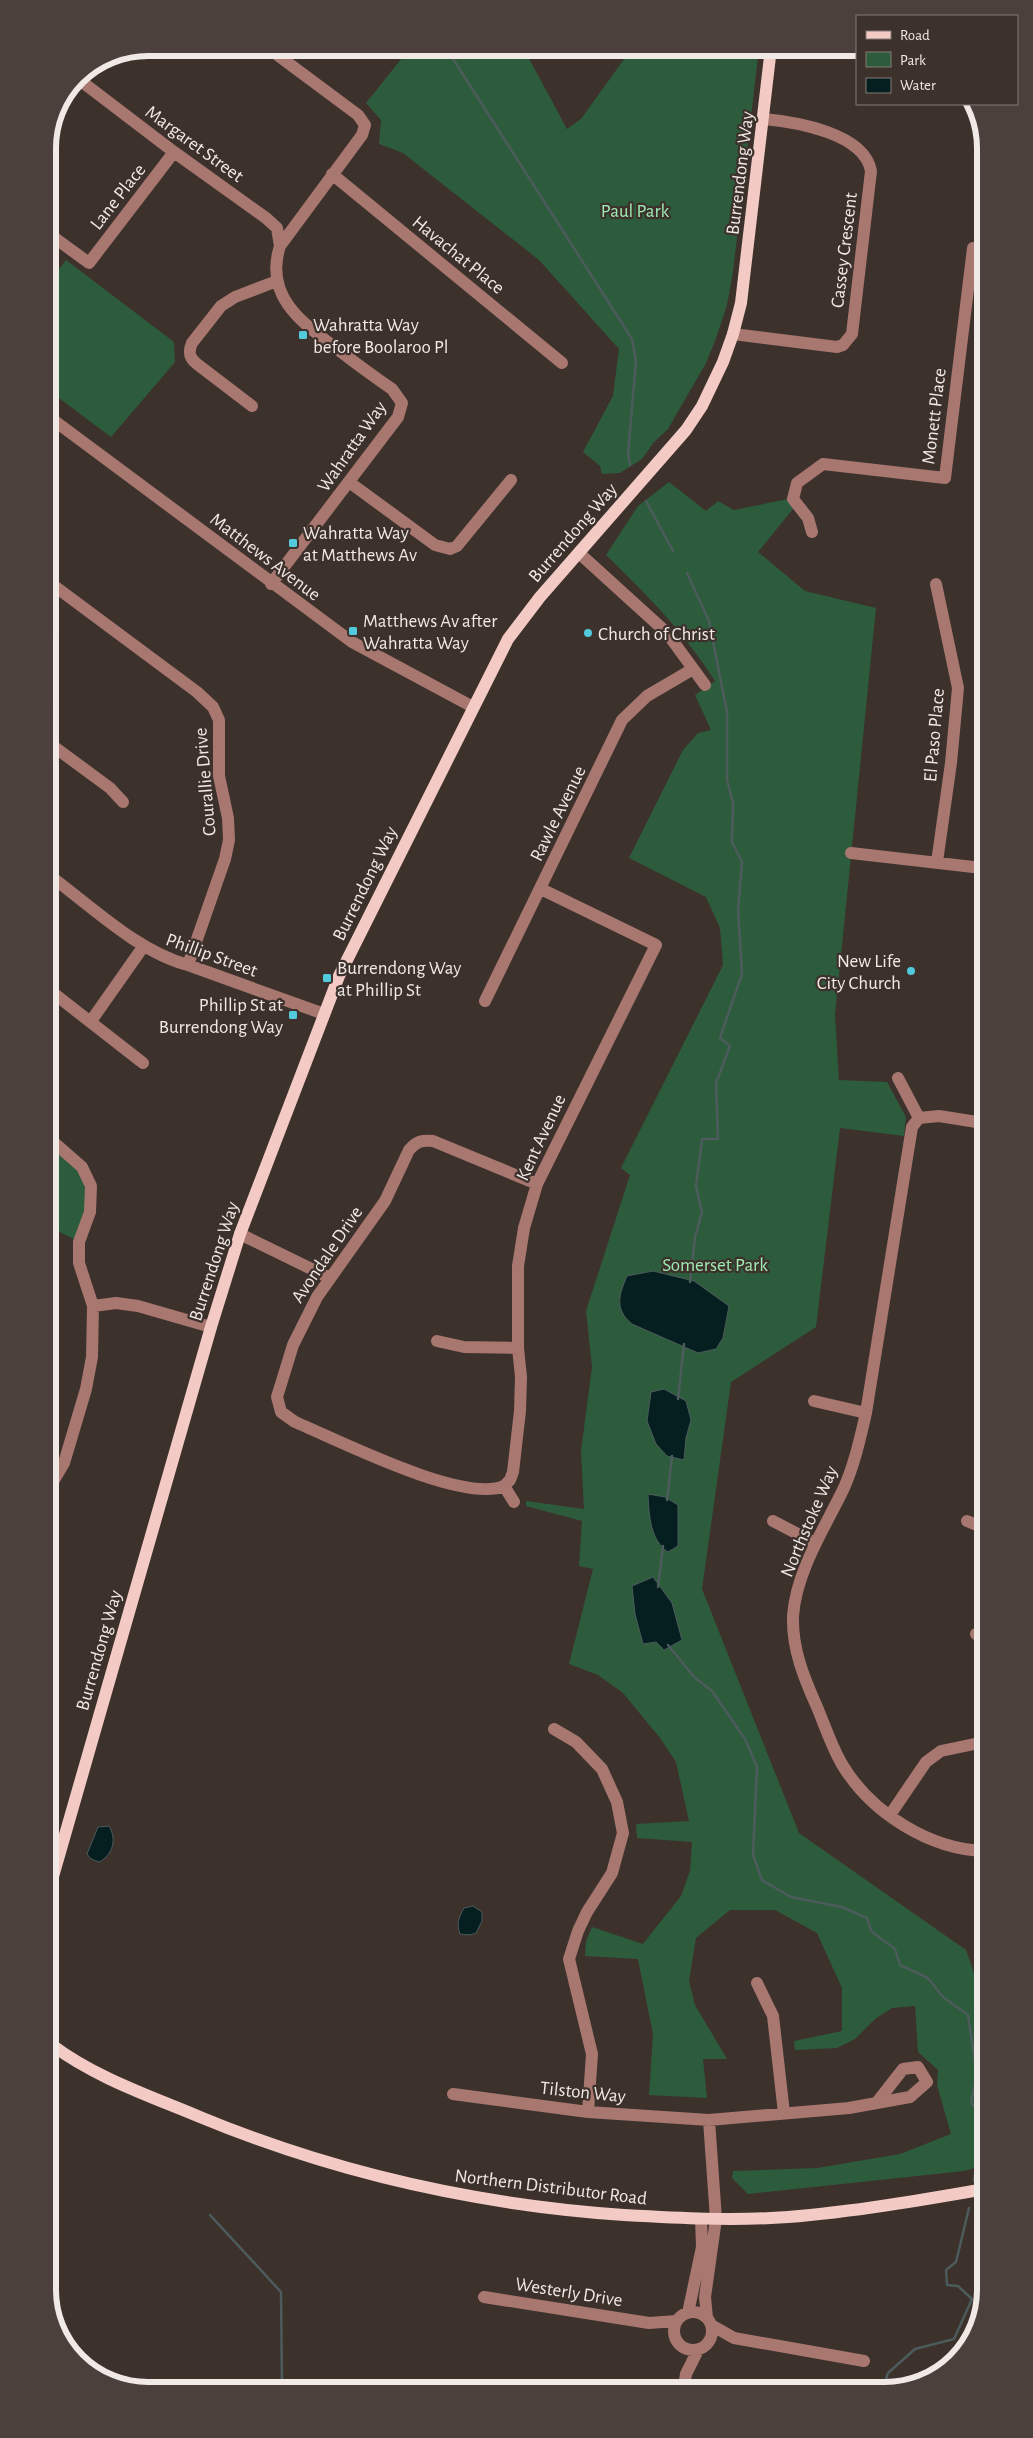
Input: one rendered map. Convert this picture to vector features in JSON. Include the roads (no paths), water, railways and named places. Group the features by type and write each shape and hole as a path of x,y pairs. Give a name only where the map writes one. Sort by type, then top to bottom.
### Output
{"main road":[{"name":"Burrendong Way","path":"56,1866 210,1327 240,1234 343,969 512,632 686,430 712,386 733,334 746,273 771,56"},
{"name":"Northern Distributor Road","path":"56,2048 73,2061"},
{"name":"Northern Distributor Road","path":"56,2058 73,2061 165,2102 260,2140 391,2180 475,2198 546,2208 716,2219 788,2217 977,2190"}],"street":[{"name":"Wahratta Way","path":"272,584 398,417 402,403 392,390 295,316 283,298 278,281 277,265 280,246 362,135 365,125 358,114 279,56"},
{"name":"Margaret Street","path":"83,83 272,223 277,228 280,246"},
{"name":"Cassey Crescent","path":"733,334 836,347 843,345 852,334 871,171 869,163 865,156 854,148 820,129 805,124 764,120"},
{"name":"Lane Place","path":"56,239 89,263 174,152"},
{"name":"Havachat Place","path":"332,174 562,362"},
{"name":"Monett Place","path":"812,532 808,518 793,499 797,483 824,464 945,478 973,248 977,249"},
{"path":"252,406 192,360 189,350 192,343 221,306 235,297 278,281"},
{"name":"Matthews Avenue","path":"56,422 272,584 369,653 473,707"},
{"path":"350,482 435,545 450,549 457,546 511,480"},
{"path":"580,553 667,632 705,685"},
{"name":"El Paso Place","path":"936,584 958,688 951,763 937,862"},
{"name":"Courallie Drive","path":"56,587 197,692 213,707 219,720 219,776 228,818 229,840 225,859 188,965"},
{"name":"Rawle Avenue","path":"485,1001 622,720 646,696 693,668"},
{"path":"56,748 110,788 123,802"},
{"path":"851,853 977,867"},
{"name":"Phillip Street","path":"56,880 143,947 168,960 188,965 324,1014"},
{"name":"Kent Avenue","path":"504,1486 510,1480 513,1472 520,1411 518,1266 524,1228 537,1184 656,945 541,889"},
{"path":"91,1021 143,947"},
{"path":"56,995 143,1063"},
{"path":"898,1078 919,1118 939,1116 977,1122"},
{"name":"Northstoke Way","path":"919,1118 911,1130 866,1413 857,1450 844,1488 815,1543 803,1571 793,1616 798,1664 842,1765 870,1801 909,1828 932,1839 977,1849"},
{"name":"Avondale Drive","path":"504,1486 497,1489 481,1490 432,1479 295,1422 281,1412 277,1397 293,1345 309,1311 385,1201 410,1150 423,1140 438,1143 537,1184"},
{"path":"56,1144 82,1167 91,1186 90,1212 80,1242 78,1263 93,1306 92,1356 86,1389 64,1463 56,1477"},
{"path":"240,1234 330,1278"},
{"path":"93,1306 116,1303 138,1306 210,1327"},
{"path":"437,1341 464,1347 518,1348"},
{"path":"814,1402 866,1413"},
{"path":"504,1486 514,1502"},
{"path":"773,1521 815,1543"},
{"path":"967,1521 977,1525"},
{"path":"554,1729 576,1742 602,1769 616,1802 623,1833 612,1873 587,1912 578,1931 569,1959 592,2054 588,2112"},
{"path":"890,1814 926,1762 941,1751 977,1743"},
{"path":"756,1983 773,2016 784,2113"},
{"name":"Tilston Way","path":"454,2094 588,2112 709,2120 849,2108 878,2101"},
{"path":"685,2380 711,2337 705,2297 716,2219 709,2120"},
{"path":"688,2313 702,2247 701,2219"},
{"name":"Westerly Drive","path":"484,2297 649,2323 677,2321"},
{"path":"685,2380 674,2328 677,2321 688,2313 695,2312 734,2338 864,2361"},
{"name":"Westerly Drive","path":"649,2323 677,2341"},
{"path":"677,2341 689,2350 734,2338"}],"water":[{"path":"653,1271 694,1281 729,1306 723,1338 716,1349 698,1353 632,1324 626,1318 620,1307 620,1296 627,1276"},
{"path":"664,1389 686,1401 691,1420 686,1438 684,1460 667,1456 656,1444 647,1421 651,1392"},
{"path":"648,1494 665,1497 678,1505 678,1546 668,1552 657,1541 654,1534 650,1518"},
{"path":"653,1577 672,1603 682,1640 664,1650 656,1642 643,1644 635,1614 632,1586"},
{"path":"109,1826 113,1841 108,1855 99,1862 91,1859 87,1854 98,1827"},
{"path":"473,1906 482,1912 482,1921 476,1933 470,1935 460,1934 458,1924 461,1914 464,1908"}],"waterway":[{"path":"451,56 632,339 636,361 628,453 630,465"},
{"path":"646,501 673,551"},
{"path":"687,573 709,621 727,712 727,780 733,803 732,842 742,862 738,910 742,974 720,1038 730,1046 716,1083 718,1139 702,1139 696,1186 702,1212 695,1237 690,1282"},
{"path":"678,1399 684,1344"},
{"path":"667,1500 672,1456"},
{"path":"658,1587 663,1546"},
{"path":"668,1645 694,1677 712,1691 745,1739 757,1767 753,1855 762,1880 791,1897 842,1907 867,1918 871,1931 895,1949 900,1965 928,1978 943,1997 968,2015 977,2075"},
{"path":"977,2075 971,2102 977,2110"},
{"path":"974,2181 977,2160"},
{"path":"885,2382 888,2373 915,2349 954,2339 972,2299 958,2286 947,2285 946,2270 956,2262 969,2208"},
{"path":"210,2215 281,2292 282,2382"}],"place":[{"name":"Wahratta Way before Boolaroo Pl","path":"303,335"},
{"name":"Wahratta Way at Matthews Av","path":"293,543"},
{"name":"Matthews Av after Wahratta Way","path":"353,631"},
{"name":"Church of Christ","path":"588,633"},
{"name":"New Life City Church","path":"911,971"},
{"name":"Burrendong Way at Phillip St","path":"327,978"},
{"name":"Phillip St at Burrendong Way","path":"293,1015"}],"park label":[{"name":"Paul Park","path":"635,210"},
{"name":"Somerset Park","path":"715,1264"}]}
